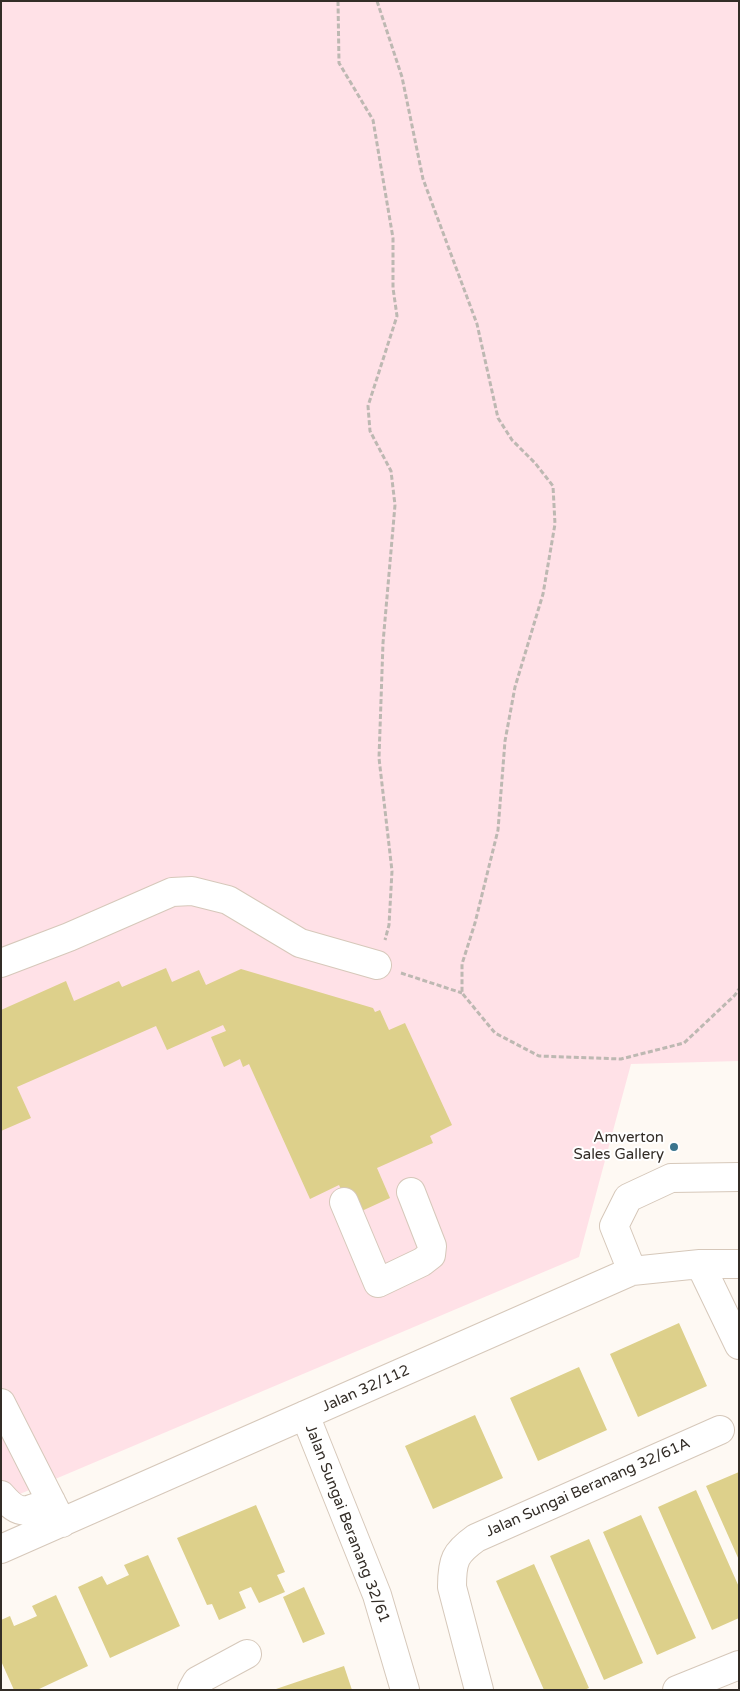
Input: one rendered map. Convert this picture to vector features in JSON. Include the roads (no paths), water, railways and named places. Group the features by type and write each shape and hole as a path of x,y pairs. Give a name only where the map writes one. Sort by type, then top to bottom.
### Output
{"street":[{"path":"1,963 69,937 172,892 192,891 228,900 300,943 377,965"},
{"path":"632,1271 614,1226 628,1198 671,1178 739,1177"},
{"path":"344,1202 378,1283 422,1262 431,1255 432,1246 411,1192"},
{"path":"700,1264 739,1346"},
{"name":"Jalan 32/112","path":"1,1549 56,1512 305,1415 632,1271 700,1264 739,1264"},
{"path":"1,1403 56,1512 23,1512 14,1509 1,1495"},
{"name":"Jalan Sungai Beranang 32/61","path":"305,1415 377,1595 406,1690"},
{"name":"Jalan Sungai Beranang 32/61A","path":"480,1690 452,1587 452,1570 459,1550 476,1538 720,1430"},
{"path":"192,1690 197,1681 247,1654"},
{"path":"677,1690 739,1665"}],"place":[{"name":"Amverton Sales Gallery","path":"674,1147"}]}
